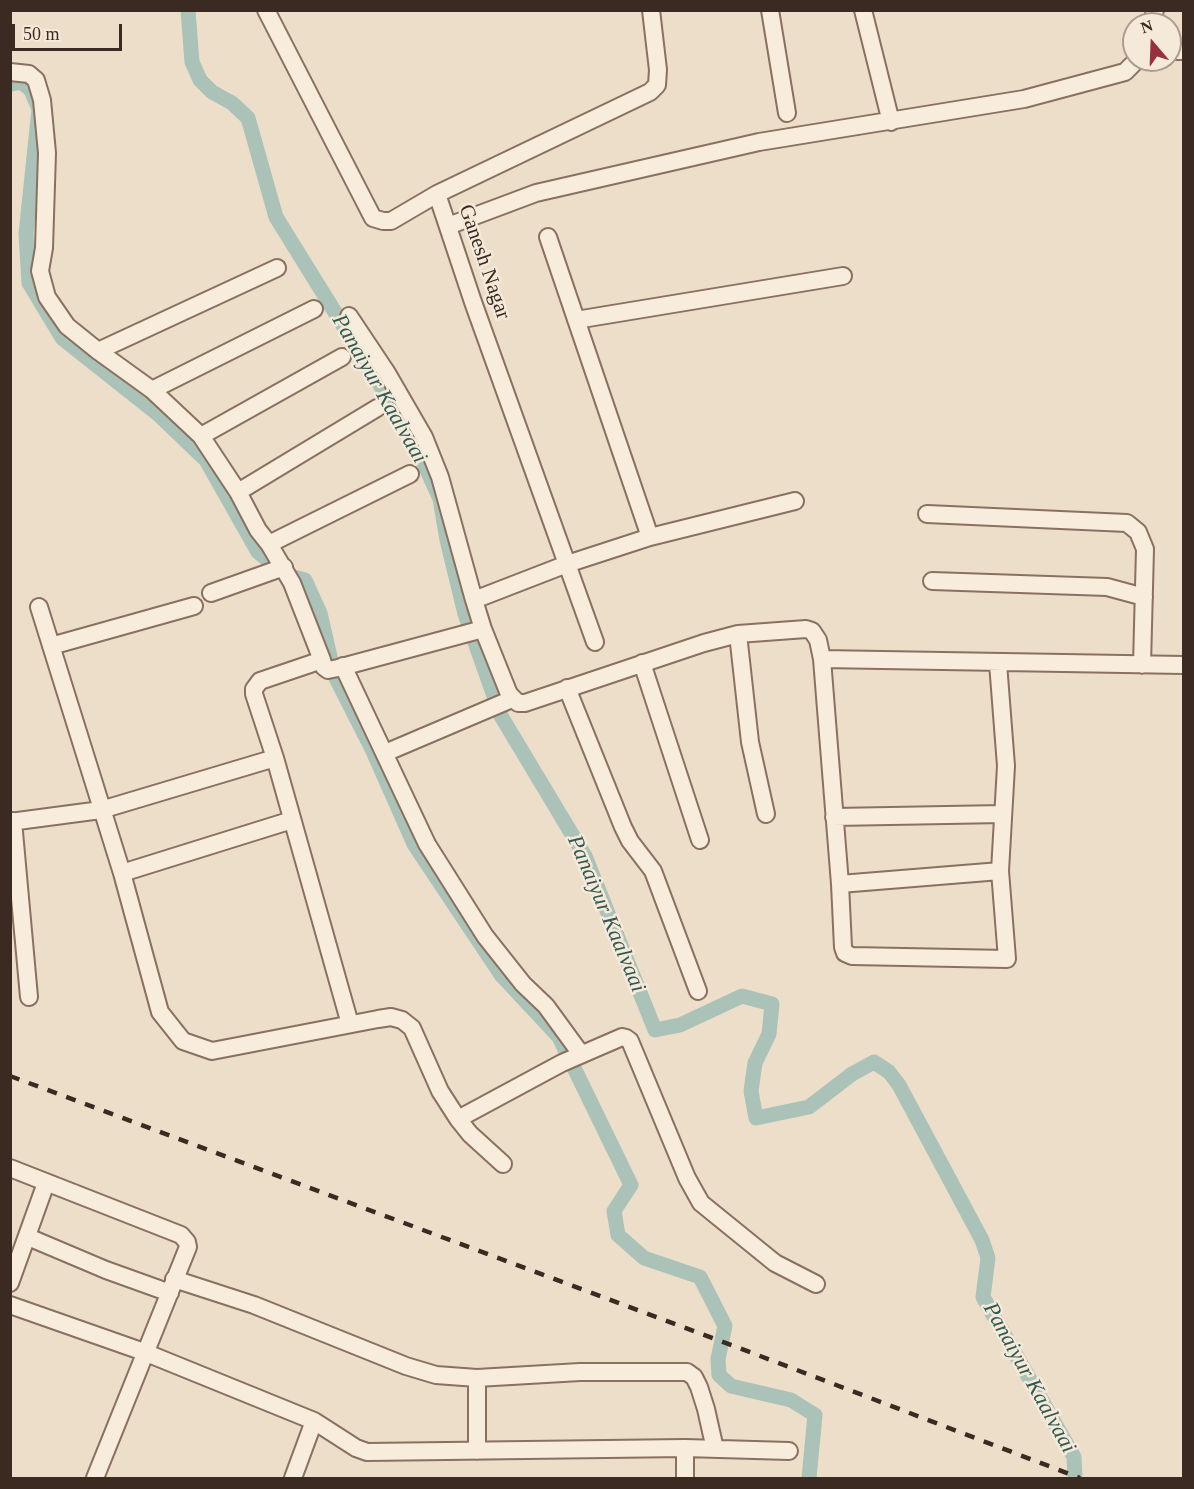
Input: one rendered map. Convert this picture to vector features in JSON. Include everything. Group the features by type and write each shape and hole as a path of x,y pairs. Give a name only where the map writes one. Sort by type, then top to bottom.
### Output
{"street":[{"name":"Ganesh Nagar","path":"266,10 373,218 391,221 437,194 595,642"},
{"path":"437,194 650,92 657,85 658,70 651,10"},
{"path":"770,10 787,113"},
{"path":"863,10 891,122"},
{"path":"10,72 29,74 36,80 42,100 47,153 44,248 40,271 47,297 67,326 152,390 201,436 238,492 258,530 288,574 333,666 385,753 427,844 485,936 523,984 546,1006 579,1055"},
{"path":"447,226 536,193 759,142 1024,99 1125,72"},
{"path":"548,237 650,537"},
{"path":"98,351 277,268"},
{"path":"576,320 843,276"},
{"path":"152,390 314,309"},
{"path":"349,316 387,373 424,437 440,477 474,600 473,631 508,701"},
{"path":"201,436 342,357"},
{"path":"238,492 377,408"},
{"path":"269,544 410,474"},
{"path":"474,600 567,564 650,537 795,501"},
{"path":"927,514 1127,523 1138,531 1145,549 1142,664"},
{"path":"211,593 288,574"},
{"path":"932,581 1107,587 1144,597"},
{"path":"51,646 194,606"},
{"path":"39,607 122,873 160,1012 183,1041 212,1051 391,1017 402,1020 412,1028 440,1091 458,1119 470,1134 503,1164"},
{"path":"385,753 508,701 525,703 704,643 738,634 807,629 812,631 818,640 822,659 845,953 852,956 1006,959 1000,871 1006,766 998,663"},
{"path":"350,1024 254,689 260,681 333,666 473,631"},
{"path":"738,634 750,742 766,814"},
{"path":"822,659 1184,665"},
{"path":"642,663 700,840"},
{"path":"567,688 630,841 653,871 698,991"},
{"path":"29,997 12,822 101,810 275,758"},
{"path":"834,817 1003,814"},
{"path":"122,873 292,820"},
{"path":"840,884 1000,871"},
{"path":"458,1119 562,1063 622,1037 626,1038 630,1041 687,1178 700,1203 775,1263 816,1284"},
{"path":"10,1168 181,1235 185,1238 188,1247 95,1479"},
{"path":"10,1283 46,1183"},
{"path":"28,1237 106,1270 254,1305 406,1366 436,1375 477,1378 580,1372 687,1372 694,1377 699,1387 715,1449"},
{"path":"10,1305 144,1352 314,1421 356,1448 367,1452 685,1448 789,1451"},
{"path":"477,1378 477,1450"},
{"path":"293,1479 314,1421"},
{"path":"685,1448 685,1479"}],"waterway":[{"name":"Panaiyur Kaalvaai","path":"188,10 192,62 200,80 212,92 232,103 248,118 276,217 411,435 440,499 447,540 465,614 501,716 585,856 655,1030 680,1025 742,996 772,1004 769,1034 755,1063 751,1091 756,1118 809,1107 852,1074 874,1062 889,1072 899,1085 982,1240 988,1258 983,1297 1074,1457 1075,1478"},
{"path":"10,84 21,82 31,90 39,109 26,234 29,283 62,338 158,414 206,460 258,552 269,561"},
{"path":"286,575 305,580 320,613 334,674 372,749 414,844 502,976 559,1037 631,1185 614,1211 618,1235 644,1258 700,1277 725,1326 718,1359 719,1375 731,1386 791,1400 815,1415 809,1478"}],"railway":[{"path":"10,1076 734,1346 1080,1478"}]}
